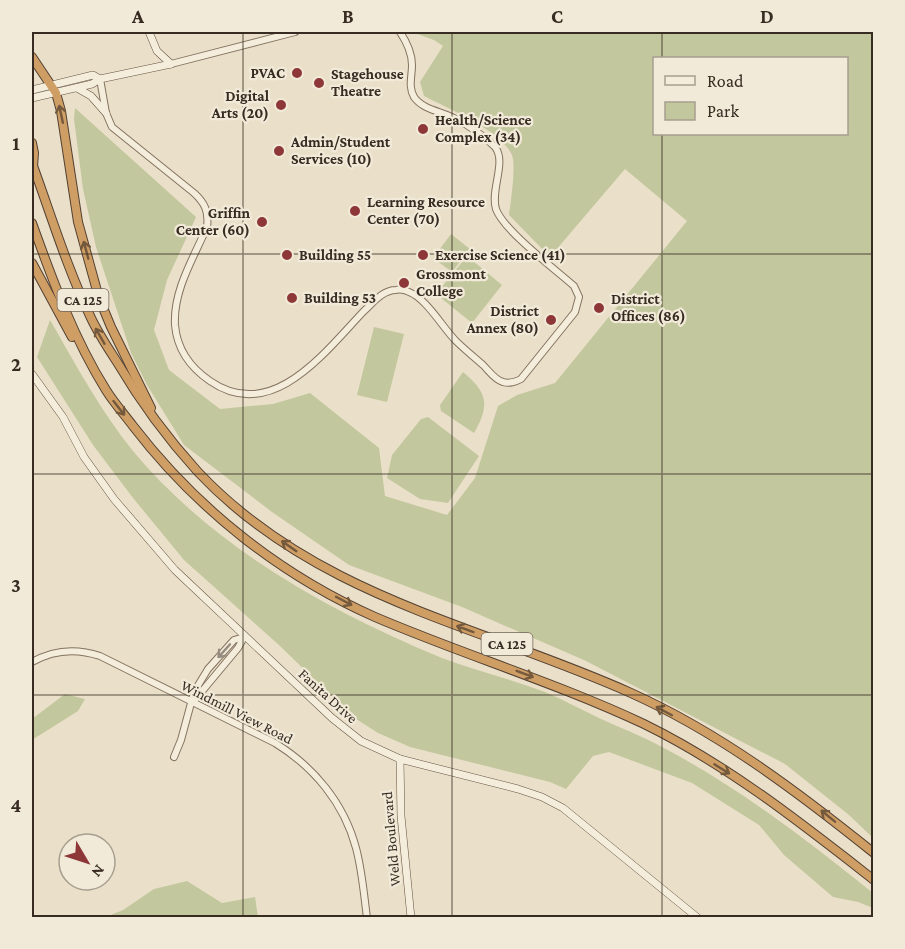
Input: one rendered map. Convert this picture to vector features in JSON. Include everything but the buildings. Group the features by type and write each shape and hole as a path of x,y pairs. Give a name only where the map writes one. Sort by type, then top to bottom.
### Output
{"highway":[{"path":"32,57 56,93 61,111 78,222 99,298 125,357 149,401 155,420"},
{"path":"32,143 34,153 32,166"},
{"name":"CA 125","path":"32,166 92,321 128,381 155,420 198,472 231,503 303,556 340,577 416,612 633,694 716,738 799,794 873,853"},
{"name":"CA 125","path":"32,223 74,329 108,393 147,444 182,482 222,520 256,547 293,573 374,616 573,693 646,726 711,762 779,806 873,880"},
{"path":"32,263 72,338 98,376"}],"main road":[{"path":"149,32 156,51 171,64"},
{"path":"32,98 92,84 100,79 171,64"},
{"path":"32,90 93,75 100,79"},
{"path":"77,88 91,96 106,113"},
{"name":"Fanita Drive","path":"32,374 63,417 84,457 114,499 176,570 244,637 354,736 400,759 542,797 563,808 698,918"},
{"name":"Weld Boulevard","path":"400,759 401,816 411,918"}],"street":[{"path":"171,64 295,32"},
{"path":"100,79 106,113 112,127 194,193 205,205 208,217 207,228 178,292 174,313 175,329 184,355 201,374 216,385 244,393 261,393 285,386 304,372 377,298 394,289 409,291 418,297 470,354 498,380 511,384 520,379 574,313 579,297 574,286 500,217 496,208 495,190 500,160 496,149 468,126 453,117 424,106 415,97 410,85 412,65 409,49 400,32"},
{"path":"174,757 193,702 194,692 208,669 234,640 244,637"},
{"name":"Windmill View Road","path":"32,662 46,655 66,651 93,654 193,702 284,749 301,761 323,784 340,809 354,843 367,918"}],"green space":[{"path":"412,32 873,32 873,838 849,815 785,764 586,661 462,607 349,565 272,512 184,445 147,385 131,353 96,247 83,189 74,119 75,108 196,217 167,280 154,330 169,370 220,409 273,404 310,393 379,448 385,496 447,515 475,478 498,406 517,395 555,383 687,221 625,169 550,257 509,215 514,167 512,155 506,146 473,121 424,96 420,82 443,46"},
{"path":"451,234 470,249 452,272 433,258"},
{"path":"467,256 502,285 472,323 436,294"},
{"path":"50,320 99,403 133,451 199,518 236,546 275,573 357,619 442,658 545,692 647,739 690,763 771,815 848,873 873,893 873,908 858,902 833,897 784,855 759,825 692,783 609,752 593,756 566,789 550,782 410,747 378,733 353,717 280,646 184,560 133,498 93,445 37,357"},
{"path":"374,327 404,334 387,402 357,395"},
{"path":"463,372 478,386 484,400 483,415 474,433 441,411 440,405"},
{"path":"428,417 479,456 448,503 420,499 387,478 392,455 421,419"},
{"path":"65,694 85,699 78,711 32,740 32,719"},
{"path":"187,881 222,903 255,897 258,917 106,917 123,910 154,889"}],"place":[{"name":"PVAC","path":"297,73"},
{"name":"Stagehouse Theatre","path":"319,83"},
{"name":"Digital Arts (20)","path":"281,105"},
{"name":"Health/Science Complex (34)","path":"423,129"},
{"name":"Admin/Student Services (10)","path":"279,151"},
{"name":"Learning Resource Center (70)","path":"355,211"},
{"name":"Griffin Center (60)","path":"262,222"},
{"name":"Building 55","path":"287,255"},
{"name":"Exercise Science (41)","path":"423,255"},
{"name":"Grossmont College","path":"404,283"},
{"name":"Building 53","path":"292,298"},
{"name":"District Offices (86)","path":"599,308"},
{"name":"District Annex (80)","path":"551,320"}]}
